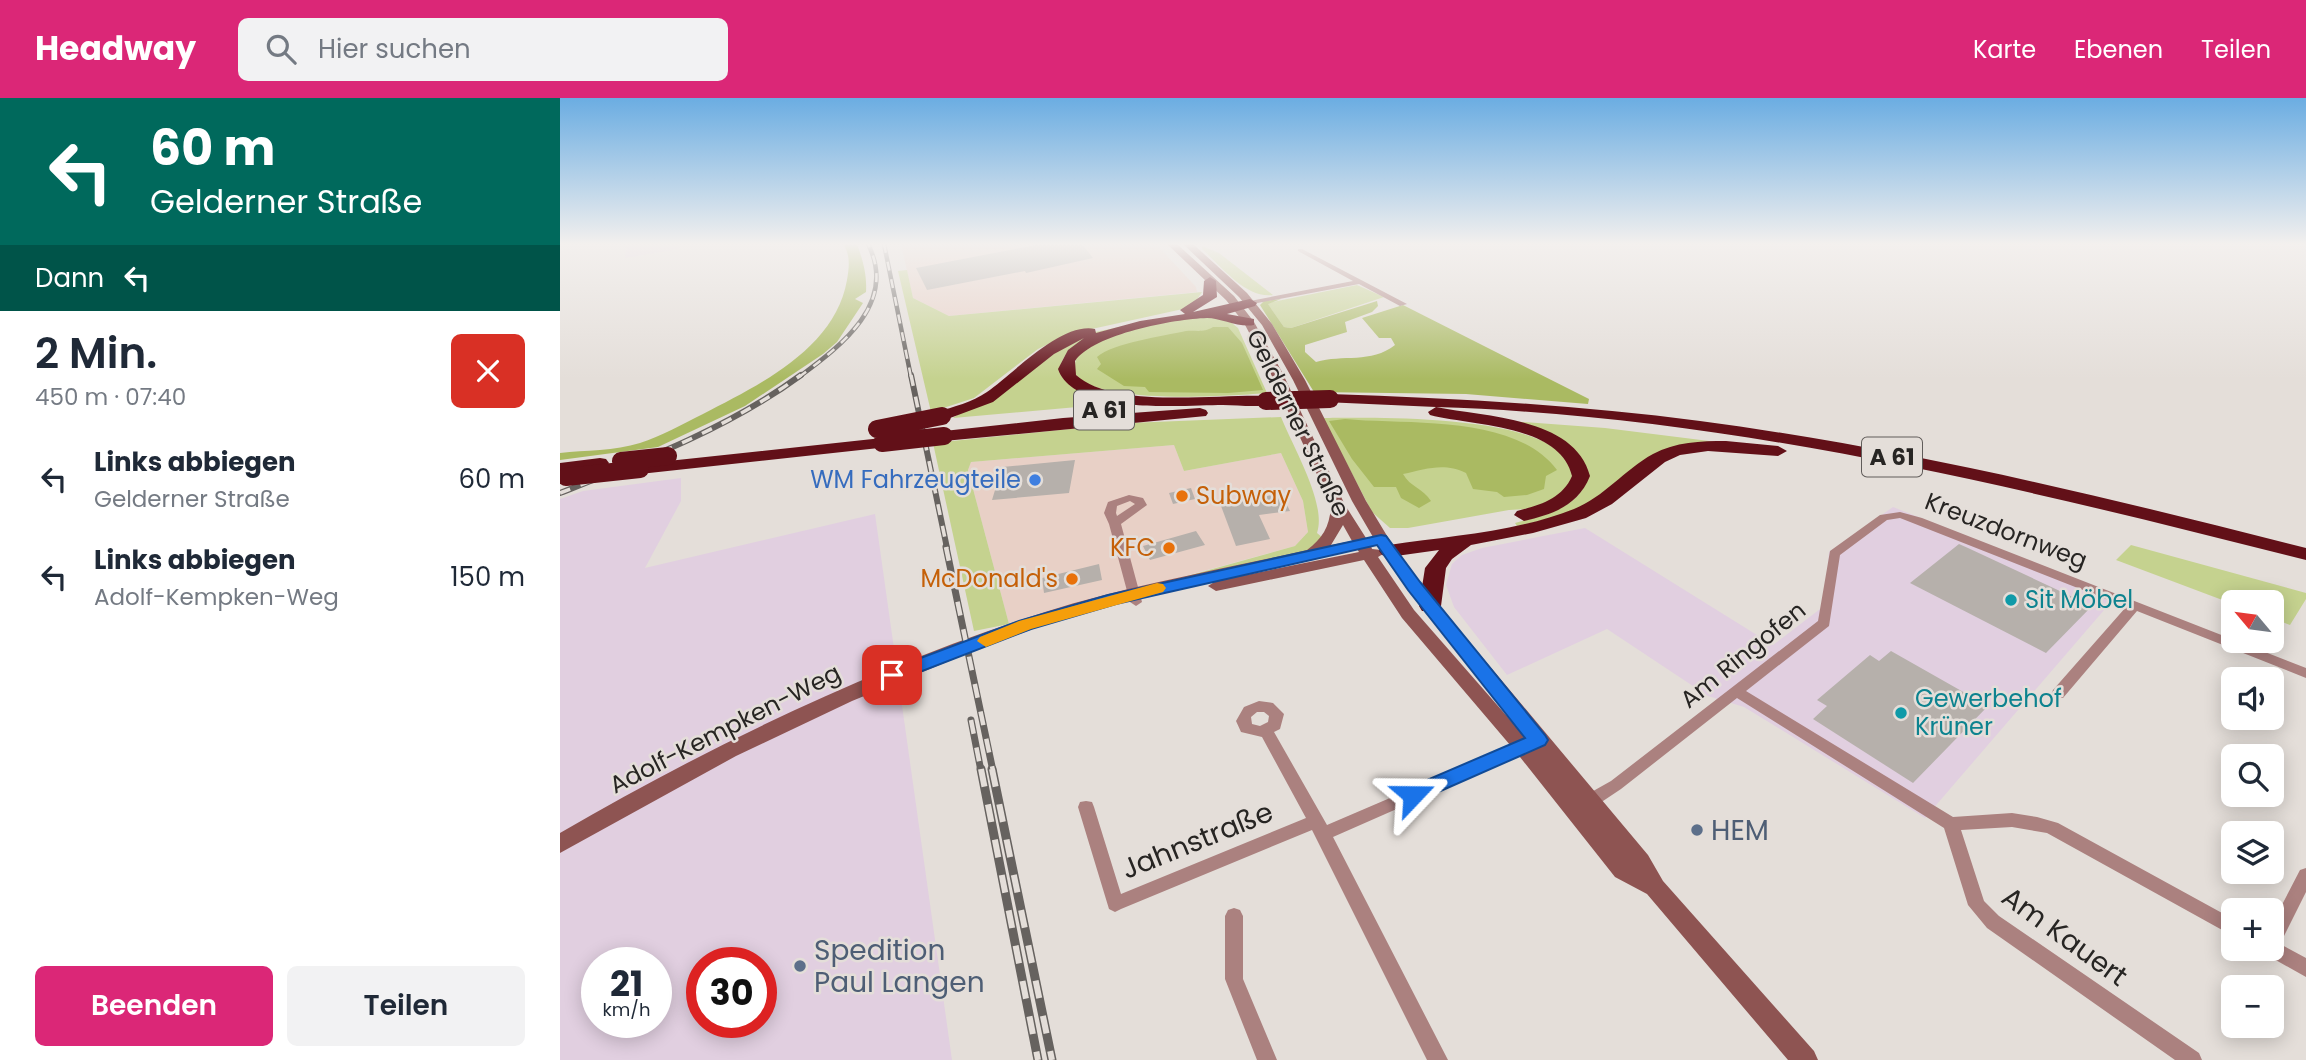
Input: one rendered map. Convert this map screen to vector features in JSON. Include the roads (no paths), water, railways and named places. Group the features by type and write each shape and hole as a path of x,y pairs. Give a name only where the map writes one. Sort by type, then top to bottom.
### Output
{"highway":[{"path":"1171,315 1207,301 1212,295 1211,289"},
{"path":"943,427 993,395 1045,351 1068,338 1171,315 1241,305"},
{"path":"1241,305 1094,338 1070,356 1066,363 1067,376 1080,387 1124,397 1268,406"},
{"path":"1189,316 1219,316 1249,322"},
{"name":"A 61","path":"562,474 640,469 943,427 1268,406 1470,403 1643,419 1880,455 2011,481 2306,554"},
{"name":"A 61","path":"1331,404 1636,427 1841,456 2177,530 2306,565"},
{"path":"1385,546 1532,513 1562,501 1573,493 1578,484 1581,475 1578,464 1571,452 1557,443 1515,427 1431,411"},
{"name":"A 61","path":"562,474 600,463 880,435"},
{"path":"1385,546 1479,536 1545,524 1595,507 1613,496 1646,466 1681,449 1718,445 1841,456"},
{"path":"1430,606 1434,568 1439,559 1446,552 1479,536"}],"main road":[{"path":"1220,289 1241,305"},
{"path":"1227,289 1241,305"},
{"name":"Gelderner Straße","path":"1241,305 1276,372 1338,505 1363,549 1408,614 1531,743"},
{"name":"Gelderner Straße","path":"1241,305 1284,351 1385,546 1531,743 1582,806 1623,870 1655,888 1805,1060"},
{"path":"1311,554 1330,538 1338,521 1338,505"},
{"name":"Adolf-Kempken-Weg","path":"560,844 694,768 785,722 913,667 996,638 1135,598 1311,554 1385,546"},
{"name":"Adolf-Kempken-Weg","path":"1135,598 1363,549"}],"street":[{"path":"1241,305 1324,289"},
{"path":"1373,289 1403,304"},
{"name":"Kreuzdornweg","path":"1900,515 2306,673"},
{"name":"Am Ringofen","path":"1582,806 1824,622 1834,554 1884,517 1900,515"},
{"path":"1115,524 1135,598"},
{"path":"2058,694 2135,605"},
{"path":"1736,691 1951,824 2008,818 2027,819 2052,828 2221,921"},
{"name":"Jahnstraße","path":"1266,731 1438,1060"},
{"name":"Jahnstraße","path":"1086,807 1115,904 1319,828 1531,743"},
{"name":"Am Kauert","path":"1951,824 1977,905 1993,922 2192,1060"},
{"path":"2284,918 2306,875"},
{"path":"1234,916 1234,979 1267,1060"},
{"path":"2284,955 2306,968"}],"railway":[{"path":"799,377 832,351 861,321 871,304 875,289"},
{"path":"893,289 911,377"},
{"path":"560,493 653,456 715,427 801,375"},
{"path":"911,375 947,548"},
{"path":"946,547 993,771"},
{"path":"971,720 981,771"},
{"path":"981,769 1038,1060"},
{"path":"992,769 1052,1060"}],"place":[{"name":"WM Fahrzeugteile","path":"1035,480"},
{"name":"Subway","path":"1182,496"},
{"name":"KFC","path":"1169,548"},
{"name":"McDonald's","path":"1072,579"},
{"name":"Sit Möbel","path":"2011,600"},
{"name":"Gewerbehof Krüner","path":"1901,713"},
{"name":"HEM","path":"1697,830"},
{"name":"Spedition Paul Langen","path":"800,966"}]}
